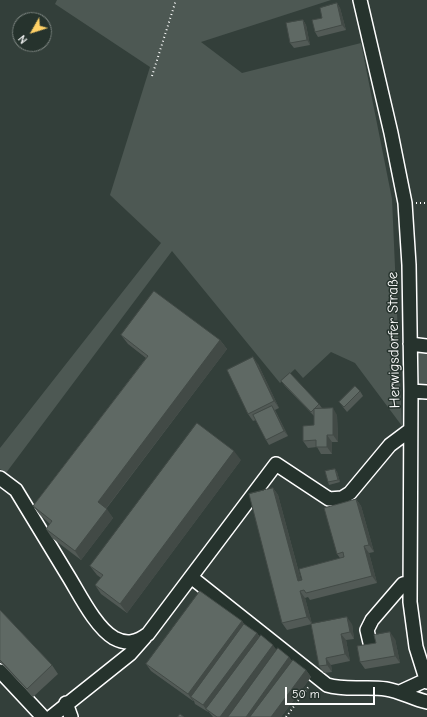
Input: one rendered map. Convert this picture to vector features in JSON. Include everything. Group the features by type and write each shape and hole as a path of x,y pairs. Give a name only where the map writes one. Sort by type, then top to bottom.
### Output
{"street":[{"name":"Herwigsdorfer Straße","path":"360,0 392,133 405,203 411,391 410,582 412,622 416,647 427,681"},
{"path":"410,344 427,346"},
{"path":"411,391 427,392"},
{"path":"51,717 66,703 130,654 148,634 276,464 330,499 342,498 350,493 390,445 410,430"},
{"path":"0,478 16,490 86,606 102,628 114,638 125,642 138,641 148,634"},
{"path":"191,577 327,685 335,687 373,687 400,692 427,702"},
{"path":"370,647 367,630 372,620 403,584 410,582"},
{"path":"0,671 43,717"},
{"path":"400,692 427,681"},
{"path":"66,703 72,717"}],"path":[{"path":"152,76 176,0"},
{"path":"286,717 316,676"}],"shaded area":[{"path":"57,0 331,0 201,42 242,73 361,43 392,199 402,426 355,363 331,352 303,378 295,369 280,383 172,251 6,473 0,469 0,448 161,243 110,195 150,67 55,4"},
{"path":"418,350 427,352 427,387 416,385 415,353"}],"building":[{"path":"337,3 342,25 315,32 312,20 322,18 320,8"},
{"path":"303,20 307,40 290,43 286,23"},
{"path":"154,291 220,340 98,502 107,509 75,551 46,529 52,521 33,506 148,356 121,335"},
{"path":"253,357 274,401 248,414 227,370"},
{"path":"290,373 319,404 311,412 281,381"},
{"path":"355,386 360,391 344,407 339,402"},
{"path":"272,406 284,431 266,440 253,415"},
{"path":"333,408 333,435 327,435 327,447 316,447 316,440 303,441 303,426 314,425 314,409"},
{"path":"197,423 234,451 120,604 95,585 103,575 90,566"},
{"path":"335,469 338,480 328,482 325,471"},
{"path":"273,488 298,581 302,580 299,569 344,557 343,552 337,554 324,508 356,499 369,545 364,546 372,576 306,593 304,590 300,591 307,617 282,623 249,494"},
{"path":"200,591 242,621 188,694 146,664"},
{"path":"0,610 52,665 27,689 0,660"},
{"path":"347,617 350,632 341,634 345,654 326,658 327,665 319,666 311,624"},
{"path":"244,624 257,633 203,705 191,697"},
{"path":"390,632 395,656 360,662 357,646 376,643 374,635"},
{"path":"261,635 273,645 220,717 217,717 206,709"},
{"path":"278,648 289,657 246,717 228,717"},
{"path":"293,660 306,670 271,717 250,717"}]}
